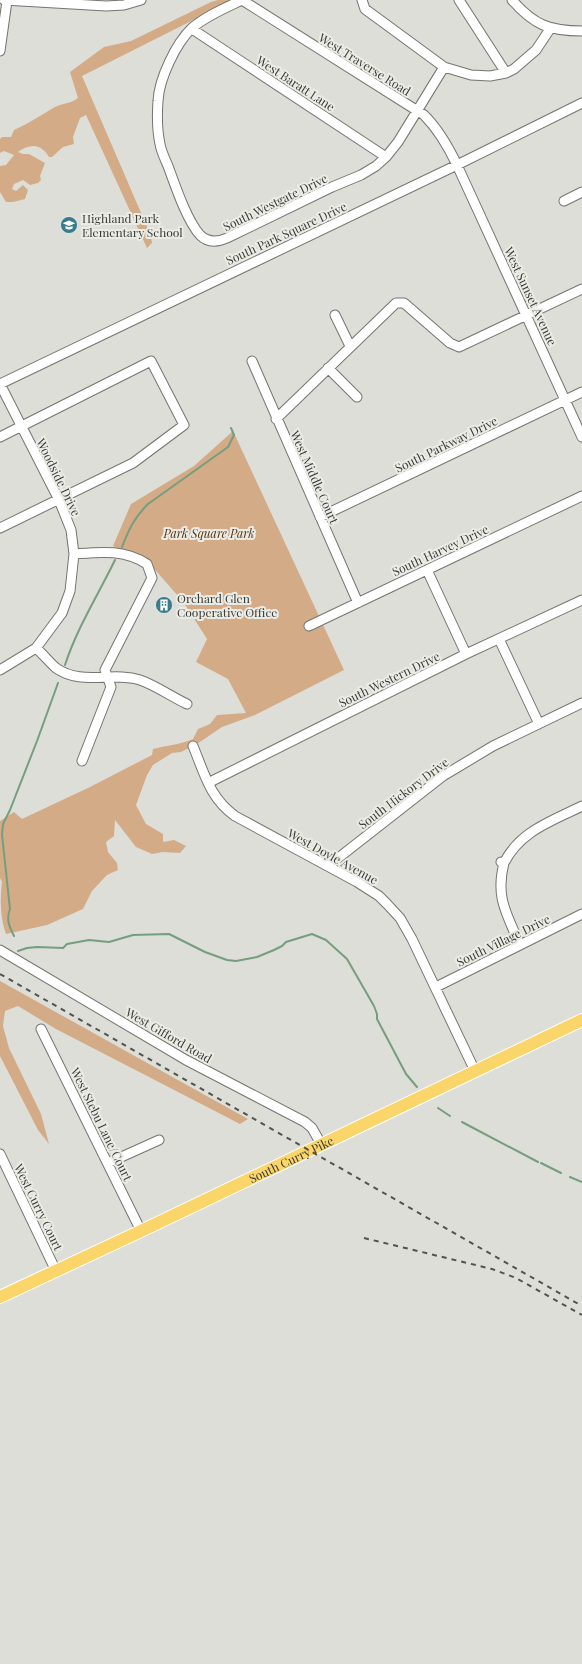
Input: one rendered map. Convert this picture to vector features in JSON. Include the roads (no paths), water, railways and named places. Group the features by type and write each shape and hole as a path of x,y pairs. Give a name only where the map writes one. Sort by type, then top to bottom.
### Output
{"main road":[{"name":"South Curry Pike","path":"0,1297 582,1020"}],"street":[{"path":"0,52 6,0 106,6 124,5 141,0"},
{"name":"South Westgate Drive","path":"242,0 214,14 192,29 177,49 161,84 158,100 160,145 190,220 200,235 208,241 219,242 332,187 361,175 376,166 386,157 398,142 444,67"},
{"name":"West Traverse Road","path":"242,0 432,122 457,165"},
{"path":"362,0 365,9 444,67 471,75 490,76 506,73 524,61 536,50 543,42 550,28"},
{"path":"459,0 506,73"},
{"path":"512,0 523,12 550,28 558,31 582,31"},
{"name":"West Baratt Lane","path":"192,29 386,157"},
{"name":"South Park Square Drive","path":"0,384 457,165 582,103"},
{"name":"West Sunset Avenue","path":"457,165 582,437"},
{"path":"564,201 582,192"},
{"path":"276,419 394,304 399,302 404,303 456,347 462,346 582,289"},
{"path":"335,315 350,346"},
{"path":"0,437 151,361 184,425 133,463 0,528"},
{"name":"West Middle Court","path":"252,361 276,419 358,603"},
{"path":"328,368 357,397"},
{"name":"Woodside Drive","path":"0,384 59,500 71,530 74,554 70,591 62,613 36,648"},
{"name":"South Parkway Drive","path":"320,517 582,392"},
{"name":"South Harvey Drive","path":"309,626 582,496"},
{"path":"74,554 109,551 126,554 147,564 152,578 105,670 110,687 82,761"},
{"path":"427,570 466,654"},
{"name":"South Western Drive","path":"208,782 466,654 582,600"},
{"path":"499,639 539,724"},
{"path":"0,670 36,648 56,668 69,674 85,678 108,676 140,680 187,704"},
{"name":"South Hickory Drive","path":"328,866 443,776 484,752 582,703"},
{"name":"West Doyle Avenue","path":"194,746 208,782 221,805 235,816 328,866 379,896 394,911 406,928 436,987 475,1071"},
{"path":"520,945 504,906 500,889 502,863 514,846 526,835 582,806"},
{"name":"South Village Drive","path":"436,987 582,914"},
{"name":"West Gifford Road","path":"0,950 186,1060 305,1122 312,1128 321,1144"},
{"name":"West Stebu Lane/Court","path":"41,1028 141,1231"},
{"path":"108,1163 159,1140"},
{"name":"West Curry Court","path":"0,1154 56,1271"}],"waterway":[{"path":"122,547 132,524 148,504 228,447 234,435 231,428"},
{"path":"65,665 82,625 115,560"},
{"path":"14,936 9,926 8,919 10,909 2,835 3,824 37,741 58,683"},
{"path":"18,951 37,947 63,948 67,944 89,940 109,942 133,935 169,934 205,952 227,960 236,961 257,957 282,946 286,942 312,934 326,940 347,959 374,1006 377,1019 406,1074 417,1087"},
{"path":"438,1108 450,1116"},
{"path":"462,1122 538,1162"},
{"path":"541,1163 561,1173"},
{"path":"570,1177 582,1182"}],"railway":[{"path":"0,974 582,1306"},
{"path":"364,1238 492,1269 516,1278 582,1315"}],"place":[{"name":"Highland Park Elementary School","path":"69,225"},
{"name":"Orchard Glen Cooperative Office","path":"164,605"}],"park label":[{"name":"Park Square Park","path":"209,533"}]}
